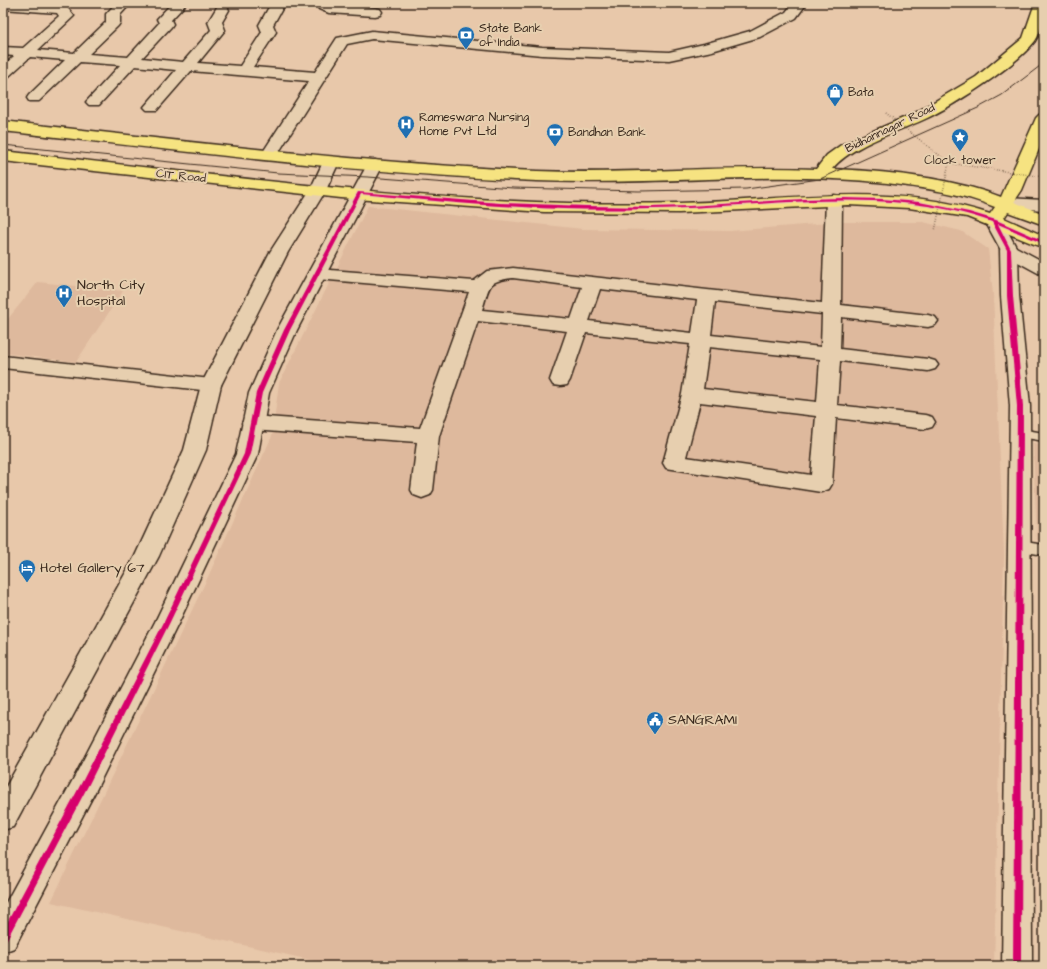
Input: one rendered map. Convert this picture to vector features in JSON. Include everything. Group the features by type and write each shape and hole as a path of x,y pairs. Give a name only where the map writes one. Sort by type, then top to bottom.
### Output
{"main road":[{"name":"Bidhannagar Road","path":"820,174 833,158 847,148 920,116 981,80 1029,39 1042,3"},
{"path":"994,221 1014,190 1044,118"},
{"path":"3,126 331,162 575,177 820,174 888,178 932,184 985,196 1006,203 1044,220"},
{"name":"CIT Road","path":"3,156 318,190 507,205 584,208 722,206 834,200 899,201 930,205 968,213 994,221 1044,243"},
{"path":"820,174 820,179 834,200"}],"street":[{"path":"34,98 113,23 113,14 124,3"},
{"path":"94,102 166,24 164,19 180,3"},
{"path":"323,3 324,6 329,9 377,7"},
{"path":"269,155 317,77 342,42 372,35 542,51 669,56 707,48 755,34 791,15 800,3"},
{"path":"3,74 67,16 64,6 22,6 5,11"},
{"path":"243,72 269,32 266,25 276,7"},
{"path":"360,38 377,7"},
{"path":"152,107 218,30 215,22 222,10"},
{"path":"3,51 317,77"},
{"path":"3,818 147,556 196,450 211,386 279,252 318,190 331,162"},
{"path":"3,938 86,782 167,622 247,454 259,393 287,330 376,165"},
{"path":"707,295 692,394 674,463 821,484 830,354 834,200"},
{"path":"1006,203 1044,205"},
{"path":"994,221 1009,250 1010,296 1020,406 1017,966"},
{"path":"1009,250 1044,269"},
{"path":"422,490 428,436 482,282 493,275 513,273 928,321"},
{"path":"317,274 480,287"},
{"path":"560,380 593,282"},
{"path":"470,314 928,365"},
{"path":"3,362 211,386"},
{"path":"692,394 925,422"},
{"path":"252,423 428,436"}],"lane":[{"path":"1020,433 1044,437"},
{"path":"1019,546 1044,550"}],"path":[{"path":"886,113 949,163 1044,177"},
{"path":"935,231 949,163"}],"shaded area":[{"path":"368,206 583,229 730,231 841,222 923,222 961,231 988,249 993,294 1004,555 994,966 337,966 51,902 207,579 272,436 279,383"},
{"name":"North City Hospital","path":"38,282 123,291 76,362 3,353 3,325"},
{"path":"1033,444 1044,445 1044,541 1037,540"}],"tram line":[{"path":"3,145 278,173 368,177 513,188 639,191 746,189 820,179 978,108 1002,95 1044,63"}],"cycle path":[{"path":"3,938 86,782 167,622 247,454 259,393 287,330 360,193 500,205 573,208 651,208 804,200 881,200 919,204 968,213 1001,224 1044,243"},
{"path":"994,221 1009,250 1010,296 1020,406 1017,966"}],"place":[{"name":"State Bank of India","path":"466,50"},
{"name":"Bata","path":"835,107"},
{"name":"Rameswara Nursing Home Pvt Ltd","path":"406,139"},
{"name":"Bandhan Bank","path":"555,147"},
{"name":"Clock tower","path":"960,152"},
{"name":"North City Hospital","path":"64,308"},
{"name":"Hotel Gallery 67","path":"27,583"},
{"name":"SANGRAMI","path":"655,735"}]}
